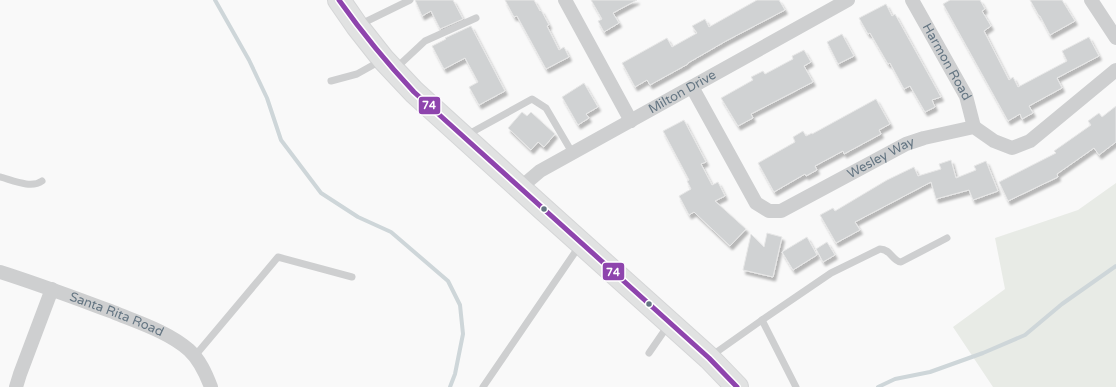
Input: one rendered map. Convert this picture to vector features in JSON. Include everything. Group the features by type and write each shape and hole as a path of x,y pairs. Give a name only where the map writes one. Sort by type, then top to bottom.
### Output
{"main road":[{"path":"339,0 357,26 388,65 463,137 670,322 709,358 737,387"}],"street":[{"path":"565,0 631,121"},
{"name":"Milton Drive","path":"520,188 540,171 692,88 848,0"},
{"name":"Harmon Road","path":"912,0 966,96 974,127"},
{"path":"1091,0 1116,38"},
{"path":"974,127 994,141 1012,148 1030,141 1116,70"},
{"name":"Wesley Way","path":"692,88 756,203 769,211 781,211 906,144 924,138 974,127"},
{"name":"Santa Rita Road","path":"0,272 52,289 144,324 173,339 190,351 205,372 211,387"},
{"path":"16,387 52,289"}],"lane":[{"path":"357,26 410,0"},
{"path":"332,81 388,65 425,41 476,18"},
{"path":"463,137 532,99 546,108 573,154"},
{"path":"0,177 31,184 36,184 42,181"},
{"path":"709,358 762,320 831,274 880,249 887,250 897,261 902,262 947,238"},
{"path":"483,387 582,243"},
{"path":"194,357 278,258 352,277"},
{"path":"762,320 796,387"},
{"path":"649,353 670,322"}],"shaded area":[{"path":"1116,183 1116,387 993,387 953,327 1005,289 995,238 1078,210"}],"building":[{"path":"415,0 453,0 463,19 440,29 431,11 422,16"},
{"path":"505,0 534,0 549,25 547,26 559,50 564,47 569,57 546,69 517,16 514,17"},
{"path":"591,0 637,0 613,13 619,23 604,32 598,21 602,19"},
{"path":"757,0 779,0 785,10 726,41 650,85 647,80 635,87 622,63 667,38 672,47 697,33 692,26 705,19 709,27"},
{"path":"950,0 980,0 985,9 982,11 991,26 984,31 1009,80 1013,77 1018,87 1067,61 1062,51 1089,37 1099,56 1057,78 1062,88 1029,106 1033,113 1022,119 1020,114 1008,121 943,4"},
{"path":"1030,0 1062,0 1075,21 1050,35"},
{"path":"886,4 892,16 895,14 941,97 932,100 935,107 925,112 910,86 904,89 890,63 888,64 870,33 868,34 859,18"},
{"path":"471,26 505,91 479,105 469,87 478,82 465,58 444,69 432,46"},
{"path":"842,34 854,56 838,64 827,42"},
{"path":"804,50 811,62 804,66 813,82 751,114 753,118 738,126 721,98 753,80 751,77 763,71 765,74 793,59 792,56"},
{"path":"584,83 598,107 586,114 589,118 578,125 562,97"},
{"path":"876,99 890,124 879,130 881,134 844,154 843,151 815,166 817,170 806,176 805,174 774,192 758,163 795,142 793,137 803,131 806,136 812,134"},
{"path":"1116,106 1116,142 1099,155 1094,148 1057,174 1058,177 1008,201 999,182 1056,153 1054,151 1091,125 1088,121 1099,113 1102,117"},
{"path":"522,112 527,116 531,112 555,134 544,147 538,142 531,150 508,128"},
{"path":"684,120 706,162 701,164 712,185 718,182 725,196 715,201 746,229 730,246 694,212 689,215 679,196 691,189 687,181 689,180 663,131"},
{"path":"951,160 956,178 976,170 974,166 986,161 998,191 973,200 969,190 936,199 931,182 855,222 860,230 836,243 820,215 833,208 835,211 887,180 914,167 918,176 941,169 939,164"},
{"path":"767,233 782,237 773,277 743,270 751,234 764,247"},
{"path":"807,237 817,255 793,270 782,252"},
{"path":"827,242 835,255 823,262 816,249"}],"waterway":[{"path":"215,0 249,60 267,98 281,140 321,193 358,217 391,232 448,281 460,305 463,334 455,374 450,387"},
{"path":"878,387 895,379 930,372 983,353 1025,335 1062,304 1116,266"}],"transit line":[{"name":"74","path":"339,0 375,48 414,92 709,358 737,387"}]}
